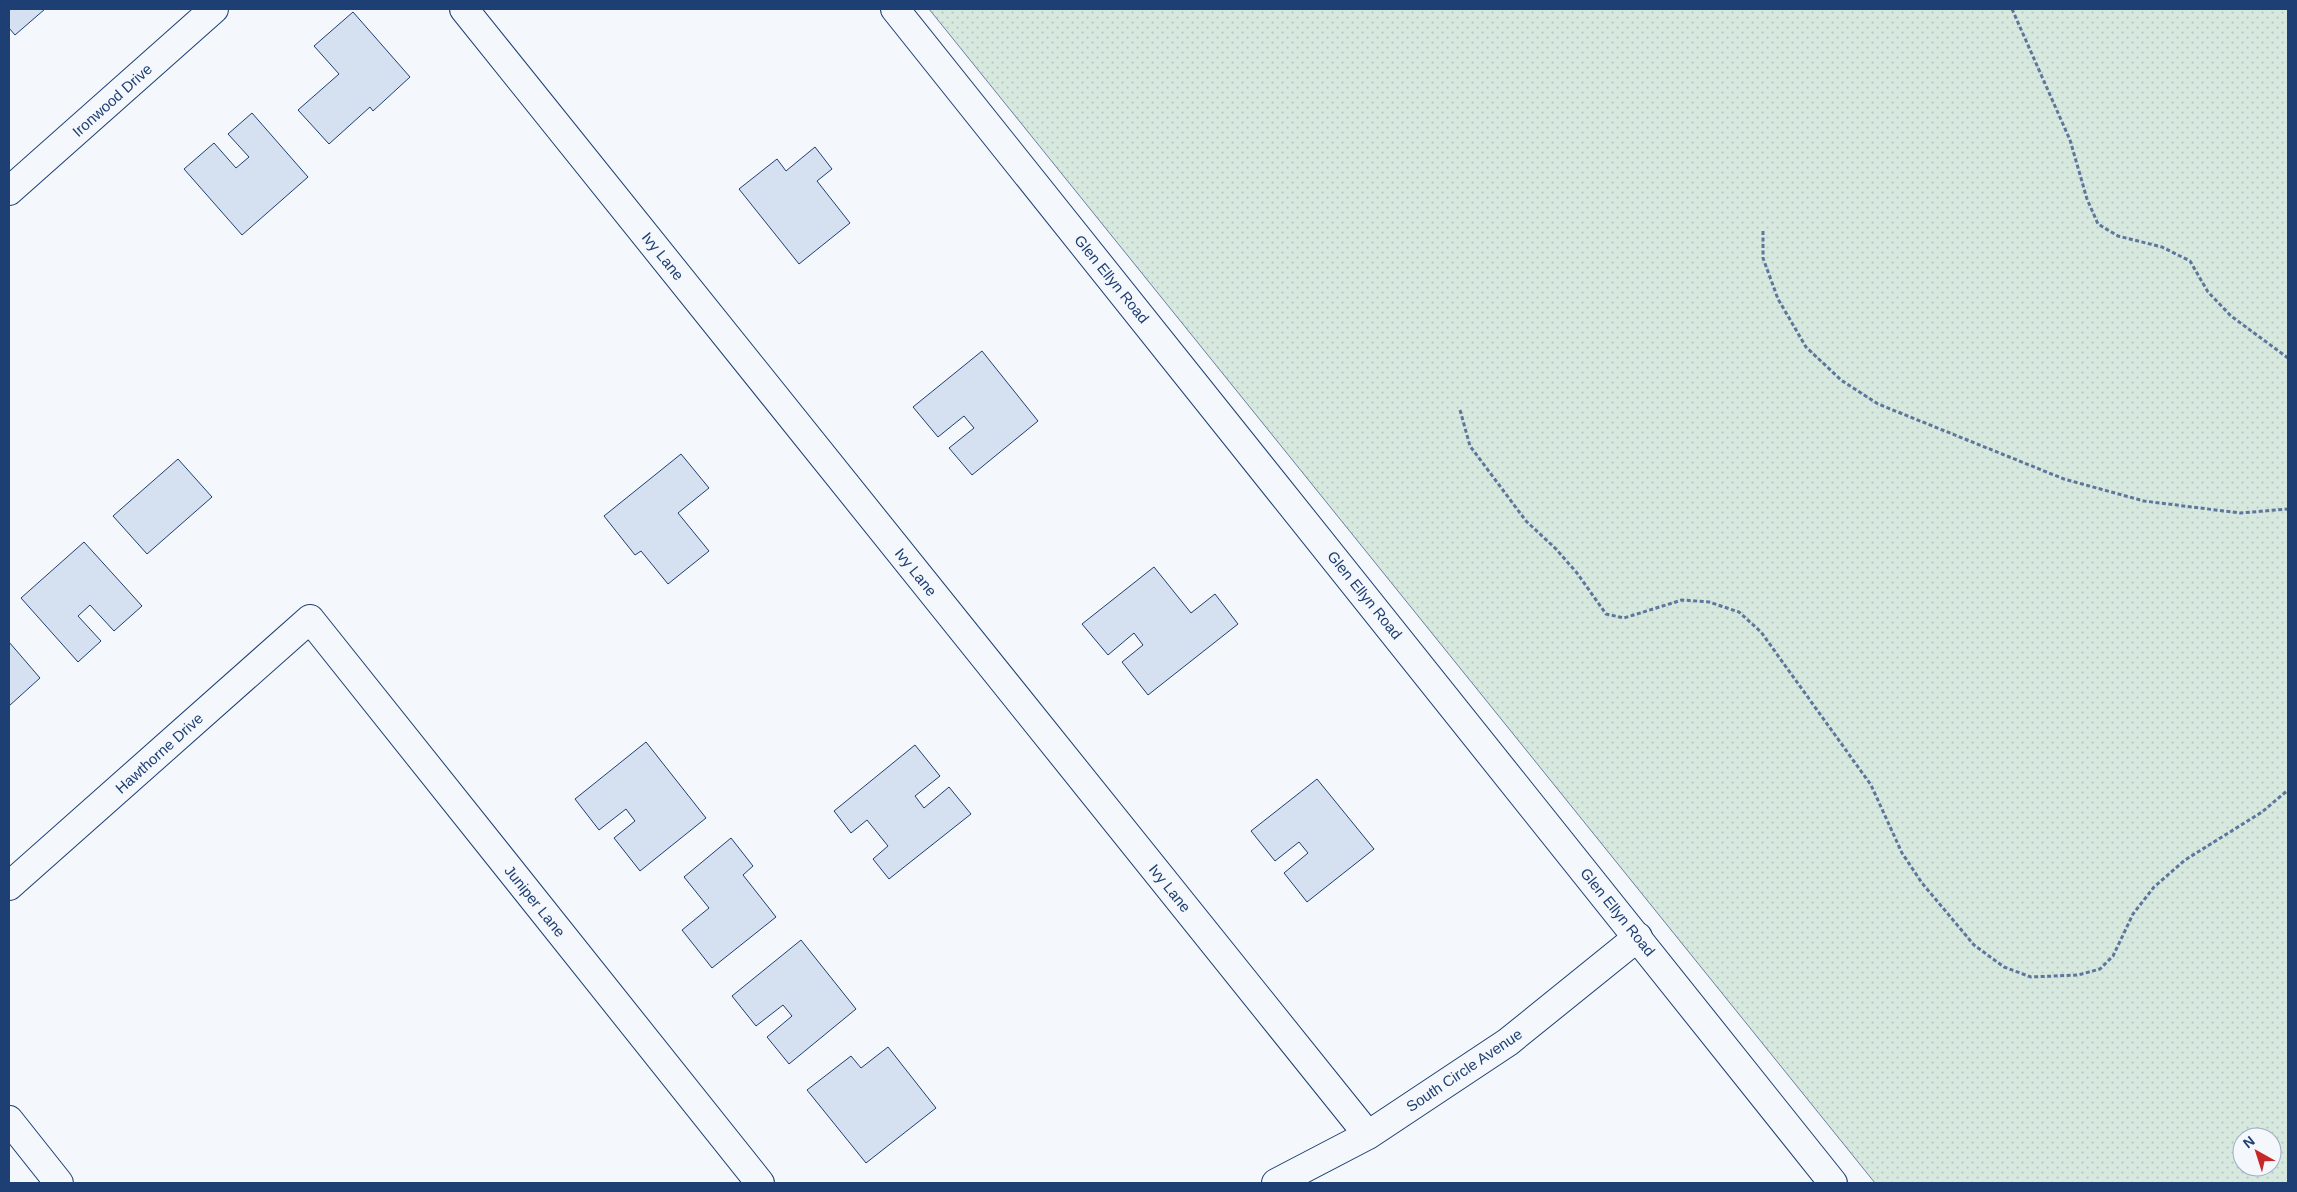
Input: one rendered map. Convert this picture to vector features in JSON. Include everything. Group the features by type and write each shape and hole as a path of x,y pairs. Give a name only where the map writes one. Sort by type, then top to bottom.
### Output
{"street":[{"name":"Ironwood Drive","path":"9,191 214,9"},
{"name":"Ivy Lane","path":"464,9 1368,1135"},
{"name":"Glen Ellyn Road","path":"895,9 1638,937 1832,1183"},
{"name":"Hawthorne Drive","path":"9,886 310,619"},
{"name":"Juniper Lane","path":"310,619 760,1183"},
{"name":"South Circle Avenue","path":"1276,1183 1368,1135 1508,1042 1638,937"},
{"path":"9,1120 59,1183"}],"path":[{"path":"2012,9 2070,140 2086,198 2098,224 2118,236 2162,247 2190,261 2208,292 2230,316 2288,358"},
{"path":"1763,231 1762,258 1778,299 1806,347 1841,380 1878,404 2064,480 2144,501 2240,513 2288,509"},
{"path":"1460,410 1470,446 1526,521 1567,561 1606,614 1624,618 1682,600 1709,602 1739,612 1761,632 1871,784 1902,853 1922,883 1974,945 2004,967 2031,977 2078,975 2100,968 2113,956 2133,914 2154,887 2185,860 2262,812 2288,790"}],"shaded area":[{"path":"929,9 2288,9 2288,1183 1875,1183"}],"building":[{"path":"9,9 45,9 15,35 9,28"},
{"path":"353,12 410,77 373,111 370,107 329,144 298,110 339,74 314,46"},
{"path":"252,113 308,177 242,235 184,169 214,143 236,168 249,157 228,134"},
{"path":"815,147 832,169 817,181 850,223 799,264 739,189 777,159 786,171"},
{"path":"982,351 1038,421 972,475 949,448 974,428 964,416 938,437 913,407"},
{"path":"681,454 709,488 678,513 709,551 668,584 641,551 635,555 604,516"},
{"path":"178,459 212,497 147,554 113,516"},
{"path":"84,542 142,606 114,631 90,605 78,616 101,641 78,662 21,598"},
{"path":"1154,567 1191,613 1215,594 1238,624 1148,695 1122,662 1143,645 1134,633 1108,655 1082,624"},
{"path":"9,642 40,678 9,706"},
{"path":"646,742 706,818 640,871 614,838 635,821 626,809 599,830 575,799"},
{"path":"915,745 940,776 915,796 924,808 949,787 971,814 889,879 873,859 888,846 867,820 851,833 834,811"},
{"path":"1317,779 1374,849 1307,902 1284,873 1308,853 1299,842 1275,861 1251,831"},
{"path":"731,838 753,866 743,875 776,917 712,968 682,930 709,908 684,877"},
{"path":"801,940 856,1009 789,1064 767,1037 792,1016 783,1005 756,1026 732,996"},
{"path":"888,1047 936,1108 866,1163 807,1090 851,1056 861,1068"}]}
